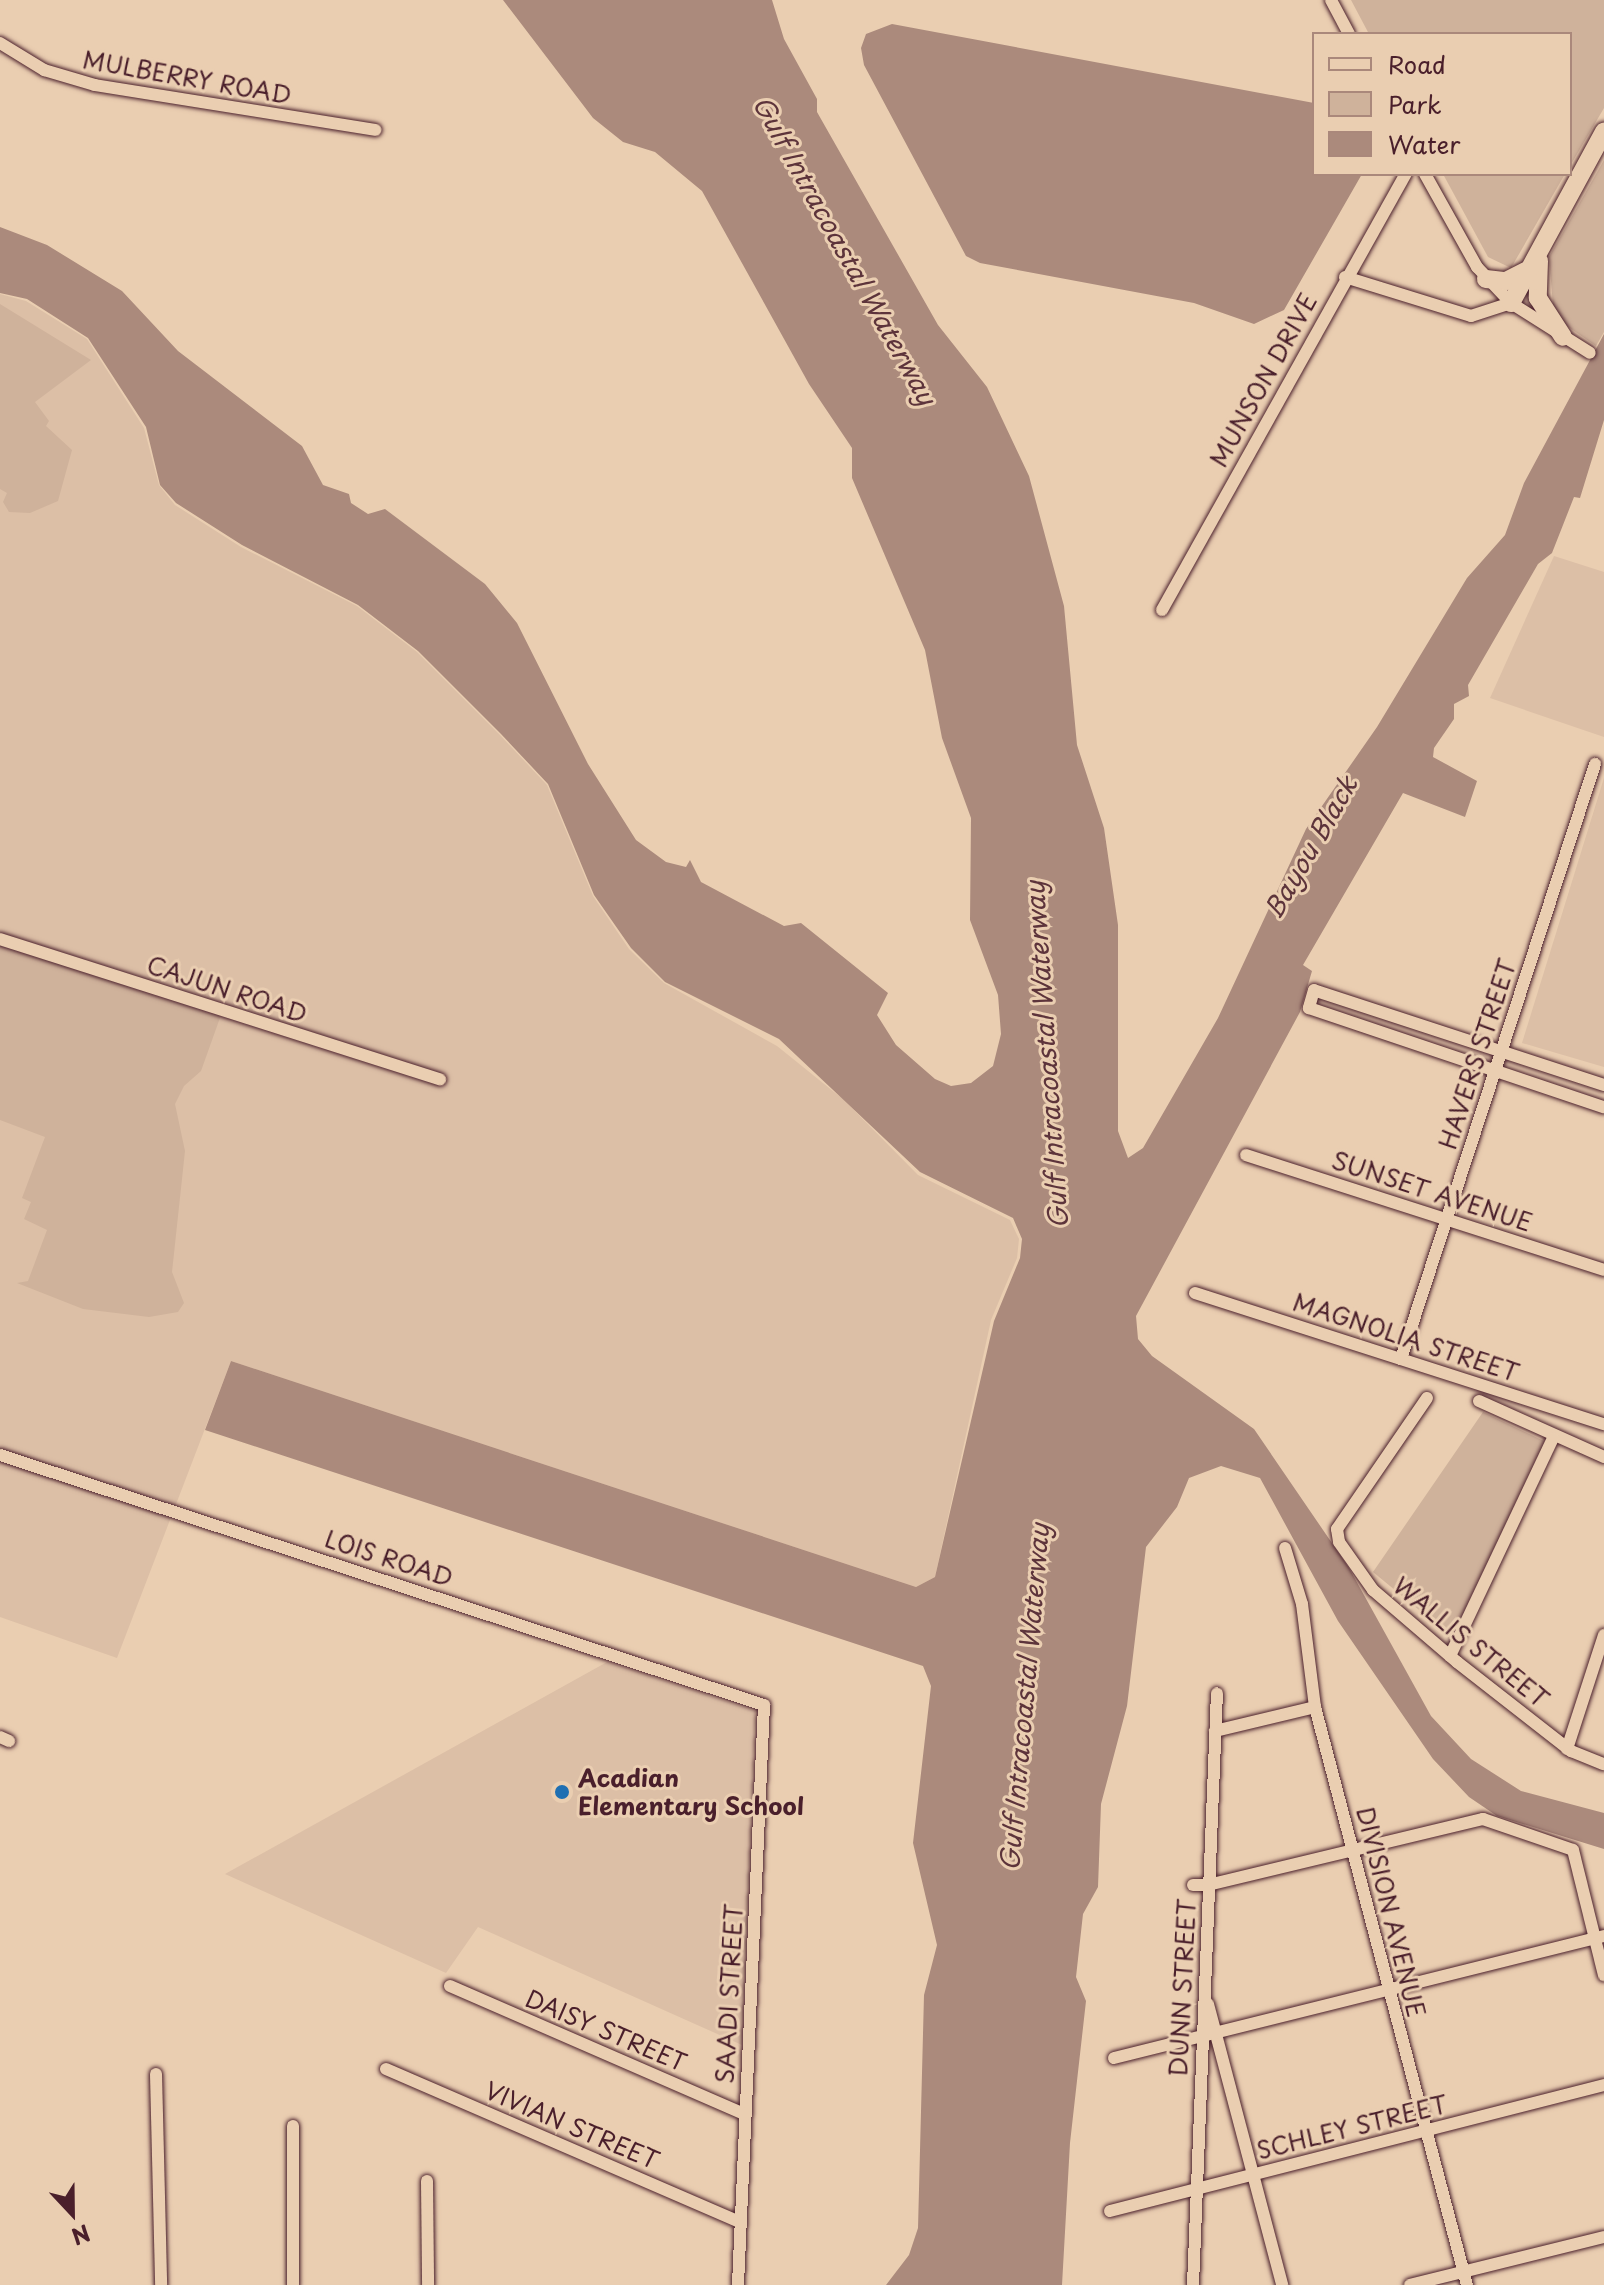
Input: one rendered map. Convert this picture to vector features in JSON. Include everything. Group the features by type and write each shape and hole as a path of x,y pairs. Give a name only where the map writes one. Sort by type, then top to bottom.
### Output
{"street":[{"path":"1331,0 1348,32"},
{"name":"MULBERRY ROAD","path":"0,43 44,70 95,85 375,130"},
{"path":"1345,277 1471,316 1511,303 1604,132"},
{"name":"MUNSON DRIVE","path":"1162,610 1345,277 1405,176"},
{"path":"1426,176 1486,279 1511,303 1590,353"},
{"path":"1546,234 1535,279 1546,316 1563,337"},
{"path":"1486,279 1506,281 1526,271"},
{"name":"HAVERS STREET","path":"1401,1359 1595,764"},
{"name":"CAJUN ROAD","path":"0,939 440,1079"},
{"path":"1604,1085 1314,990 1309,1008 1604,1107"},
{"name":"SUNSET AVENUE","path":"1246,1155 1604,1270"},
{"name":"MAGNOLIA STREET","path":"1195,1293 1604,1424"},
{"name":"WALLIS STREET","path":"1427,1398 1337,1529 1356,1571 1373,1590 1450,1656 1567,1749 1604,1764"},
{"path":"1479,1401 1553,1438 1604,1457"},
{"path":"1450,1656 1553,1438"},
{"name":"LOIS ROAD","path":"0,1455 764,1705"},
{"name":"DIVISION AVENUE","path":"1285,1548 1302,1604 1315,1707 1423,2132 1465,2278"},
{"path":"1567,1749 1604,1635"},
{"name":"DUNN STREET","path":"1193,2285 1195,2188 1208,2035 1204,1989 1217,1693"},
{"name":"SAADI STREET","path":"738,2285 764,1705"},
{"path":"1215,1731 1315,1707"},
{"path":"1193,1885 1208,1885 1483,1819 1573,1850 1599,1937 1604,1975"},
{"path":"1114,2058 1599,1937"},
{"name":"DAISY STREET","path":"450,1986 745,2114"},
{"path":"1208,2035 1282,2285"},
{"name":"VIVIAN STREET","path":"386,2069 740,2222"},
{"path":"156,2074 161,2285"},
{"name":"SCHLEY STREET","path":"1110,2211 1604,2085"},
{"path":"293,2126 293,2285"},
{"path":"427,2181 428,2285"},
{"path":"1410,2285 1465,2278 1604,2237"}],"shaded area":[{"path":"0,294 26,301 87,339 144,428 159,485 175,505 241,547 357,606 417,652 500,735 547,785 593,896 629,949 664,983 777,1046 844,1100 918,1175 1010,1220 1019,1239 1017,1258 991,1320 935,1577 916,1587 231,1361 117,1658 0,1617"},
{"path":"1554,556 1604,572 1604,737 1490,698"},
{"path":"1604,778 1604,1067 1522,1043"},
{"name":"Acadian Elementary School","path":"607,1662 755,1711 742,2045 478,1927 446,1973 225,1874"}],"green space":[{"path":"1351,0 1604,0 1604,108 1572,163 1572,32 1368,32"},
{"path":"1604,160 1604,332 1596,346 1554,317 1549,257"},
{"path":"1444,176 1564,176 1511,268 1488,257"},
{"path":"0,304 91,360 35,402 49,421 46,426 72,450 58,501 30,513 9,512 3,502 7,493 0,489"},
{"path":"0,942 221,1015 201,1071 184,1086 175,1104 185,1151 172,1272 184,1303 178,1312 149,1317 83,1309 17,1283 28,1281 47,1230 24,1219 31,1202 22,1198 45,1137 0,1120"},
{"path":"1483,1412 1546,1442 1452,1637 1373,1572"}],"water":[{"path":"503,0 772,0 784,39 817,99 817,112 938,325 987,387 1029,476 1064,606 1077,745 1104,828 1118,925 1118,1131 1128,1158 1143,1148 1218,1018 1306,829 1377,727 1467,578 1505,535 1524,483 1604,334 1604,420 1580,498 1574,497 1552,553 1538,564 1468,685 1469,696 1454,704 1454,719 1434,748 1433,757 1477,781 1465,817 1403,793 1303,965 1312,971 1300,1012 1136,1316 1138,1339 1152,1356 1254,1429 1349,1568 1431,1716 1471,1759 1521,1791 1604,1813 1604,1849 1497,1816 1469,1797 1433,1759 1338,1621 1260,1478 1221,1466 1189,1478 1177,1507 1146,1547 1127,1706 1101,1804 1098,1887 1083,1914 1076,1977 1086,2001 1070,2143 1062,2285 886,2285 909,2255 918,2228 924,1995 937,1945 913,1843 931,1686 923,1666 205,1430 231,1361 916,1587 935,1577 994,1321 1020,1258 1022,1239 1013,1218 920,1172 779,1039 665,982 631,948 594,895 548,784 501,734 418,651 358,605 242,545 176,503 160,485 146,427 88,338 27,299 0,293 0,227 47,245 122,291 178,351 302,446 323,485 349,494 351,503 368,514 385,509 485,584 517,623 588,764 636,840 666,862 686,867 690,860 701,882 784,926 801,923 888,993 877,1015 896,1045 935,1079 951,1086 971,1083 993,1066 1001,1034 998,995 970,920 971,818 942,738 925,650 852,478 852,448 809,384 702,191 655,152 623,142 593,118"},
{"path":"892,24 1312,103 1312,176 1361,176 1284,310 1254,324 1194,303 980,263 966,256 864,65 861,48 866,34"}],"place":[{"name":"Acadian Elementary School","path":"562,1792"}],"water label":[{"name":"Gulf Intracoastal Waterway","path":"845,250"},
{"name":"Bayou Black","path":"1310,847"},
{"name":"Gulf Intracoastal Waterway","path":"1046,1055"},
{"name":"Gulf Intracoastal Waterway","path":"1024,1697"}]}
